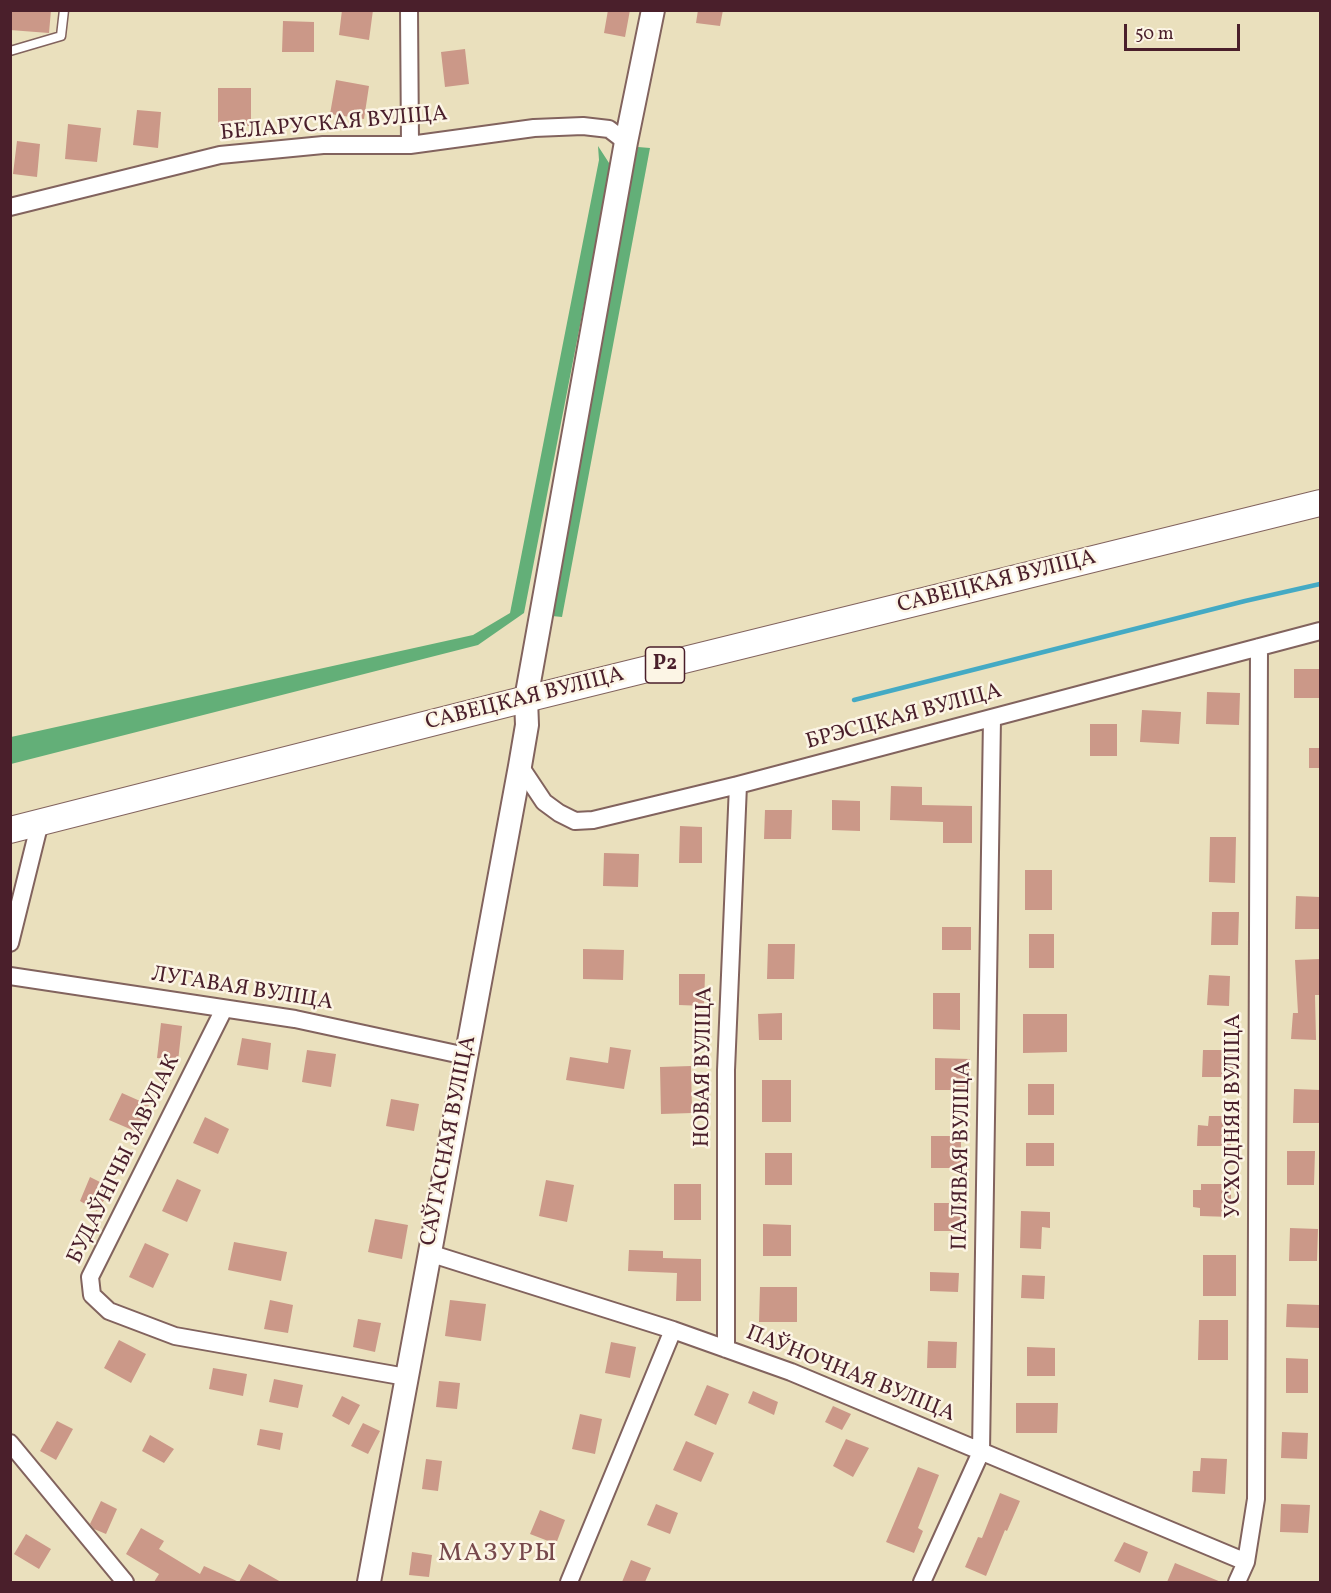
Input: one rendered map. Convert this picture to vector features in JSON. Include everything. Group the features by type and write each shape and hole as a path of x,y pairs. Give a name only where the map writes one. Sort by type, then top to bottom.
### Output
{"main road":[{"name":"САВЕЦКАЯ ВУЛІЦА","path":"10,830 526,699 1320,503"}],"street":[{"path":"409,10 410,145"},
{"name":"САЎГАСНАЯ ВУЛІЦА","path":"369,1582 520,766 527,725 526,699 626,142 653,10"},
{"name":"БЕЛАРУСКАЯ ВУЛІЦА","path":"10,207 220,155 323,145 410,145 534,128 583,126 609,129 626,142"},
{"name":"БРЭСЦКАЯ ВУЛІЦА","path":"520,766 544,802 575,821 593,820 738,785 1320,631"},
{"name":"УСХОДНЯЯ ВУЛІЦА","path":"1237,1582 1246,1562 1256,1499 1259,647"},
{"name":"ПАЛЯВАЯ ВУЛІЦА","path":"922,1582 981,1452 992,718"},
{"name":"НОВАЯ ВУЛІЦА","path":"726,1349 726,1070 738,785"},
{"path":"10,943 40,822"},
{"name":"ЛУГАВАЯ ВУЛІЦА","path":"10,976 295,1019 466,1056"},
{"name":"БУДАЎНІЧЫ ЗАВУЛАК","path":"224,1009 90,1276 92,1295 109,1311 175,1336 406,1377"},
{"name":"ПАЎНОЧНАЯ ВУЛІЦА","path":"429,1253 673,1330 791,1372 1246,1562"},
{"path":"569,1582 673,1330"},
{"path":"10,1443 125,1582"}],"lane":[{"path":"10,51 61,36 64,10"}],"green space":[{"path":"598,146 611,166 524,613 478,645 11,764 11,737 473,635 510,613 599,160"},
{"path":"638,147 650,148 562,617 552,616 625,189"}],"building":[{"path":"10,10 51,10 49,33 10,30"},
{"path":"342,10 373,10 369,40 339,35"},
{"path":"608,10 630,10 625,37 604,33"},
{"path":"698,10 723,10 720,26 696,23"},
{"path":"283,21 314,22 314,52 282,52"},
{"path":"465,49 469,84 445,87 441,52"},
{"path":"336,80 369,86 364,119 330,114"},
{"path":"218,88 251,88 251,126 218,126"},
{"path":"137,110 161,112 158,148 133,145"},
{"path":"68,124 101,128 97,162 65,159"},
{"path":"17,141 40,144 37,177 13,174"},
{"path":"1294,669 1320,669 1320,698 1294,698"},
{"path":"1207,692 1240,693 1239,725 1206,724"},
{"path":"1142,710 1181,712 1179,744 1140,742"},
{"path":"1090,724 1117,724 1117,756 1090,756"},
{"path":"1309,748 1320,748 1320,768 1309,768"},
{"path":"891,786 922,787 922,805 972,806 972,843 943,843 943,822 890,820"},
{"path":"832,800 860,801 860,831 832,830"},
{"path":"765,810 792,810 791,839 764,839"},
{"path":"680,826 702,827 702,863 679,863"},
{"path":"1210,837 1236,837 1235,883 1209,882"},
{"path":"604,853 639,854 638,887 603,886"},
{"path":"1025,870 1052,870 1052,910 1025,910"},
{"path":"1296,896 1320,897 1320,929 1295,929"},
{"path":"1212,912 1239,912 1238,945 1211,945"},
{"path":"942,927 971,927 971,950 942,950"},
{"path":"1029,934 1054,934 1054,968 1029,968"},
{"path":"768,944 795,944 794,979 767,979"},
{"path":"583,949 624,950 623,980 583,979"},
{"path":"1320,959 1320,995 1315,995 1316,1040 1291,1039 1293,1013 1298,1013 1295,960"},
{"path":"679,974 705,974 704,1006 679,1005"},
{"path":"1209,975 1230,976 1229,1006 1207,1005"},
{"path":"933,993 960,993 960,1030 933,1029"},
{"path":"782,1013 782,1040 759,1040 758,1014"},
{"path":"1023,1014 1067,1014 1067,1052 1023,1053"},
{"path":"161,1023 182,1026 178,1061 157,1058"},
{"path":"242,1038 271,1043 268,1070 237,1065"},
{"path":"610,1047 631,1050 624,1089 566,1080 570,1057 608,1063"},
{"path":"307,1050 336,1054 331,1087 302,1082"},
{"path":"1203,1050 1233,1050 1233,1077 1202,1077"},
{"path":"935,1058 970,1059 970,1090 935,1090"},
{"path":"691,1066 692,1113 661,1114 660,1067"},
{"path":"762,1080 791,1080 791,1122 762,1122"},
{"path":"1028,1084 1054,1084 1054,1115 1028,1115"},
{"path":"1294,1089 1320,1090 1320,1123 1293,1123"},
{"path":"122,1093 149,1105 137,1132 109,1120"},
{"path":"391,1099 419,1104 414,1131 386,1126"},
{"path":"1209,1116 1232,1116 1231,1146 1197,1146 1198,1125 1208,1126"},
{"path":"205,1117 229,1129 218,1154 193,1143"},
{"path":"931,1136 961,1136 961,1168 931,1168"},
{"path":"1026,1143 1054,1143 1054,1166 1026,1166"},
{"path":"1287,1151 1315,1151 1314,1185 1287,1185"},
{"path":"765,1153 792,1153 792,1185 765,1185"},
{"path":"90,1177 112,1188 97,1211 80,1201"},
{"path":"177,1179 201,1190 187,1222 162,1211"},
{"path":"546,1180 574,1185 567,1222 539,1216"},
{"path":"674,1184 701,1184 701,1220 674,1220"},
{"path":"1201,1184 1231,1184 1231,1217 1200,1216 1200,1208 1193,1207 1193,1190 1201,1190"},
{"path":"934,1203 960,1203 960,1231 934,1231"},
{"path":"1021,1211 1050,1212 1050,1228 1042,1227 1041,1249 1020,1248"},
{"path":"375,1219 408,1225 402,1259 368,1252"},
{"path":"763,1224 791,1225 791,1256 763,1256"},
{"path":"1290,1228 1318,1229 1317,1261 1289,1261"},
{"path":"234,1242 287,1252 281,1281 228,1270"},
{"path":"145,1243 169,1254 153,1288 129,1277"},
{"path":"629,1250 663,1251 663,1258 701,1259 701,1301 676,1301 677,1273 628,1271"},
{"path":"1203,1255 1236,1255 1236,1296 1203,1296"},
{"path":"930,1272 959,1273 958,1292 930,1291"},
{"path":"1022,1275 1045,1276 1044,1299 1021,1298"},
{"path":"760,1287 797,1287 797,1322 759,1322"},
{"path":"270,1300 293,1305 288,1333 264,1329"},
{"path":"450,1300 486,1304 481,1341 445,1336"},
{"path":"1287,1304 1320,1305 1320,1328 1286,1327"},
{"path":"358,1319 381,1323 375,1352 353,1347"},
{"path":"1199,1320 1228,1320 1228,1360 1198,1360"},
{"path":"119,1340 146,1354 131,1383 104,1368"},
{"path":"928,1341 957,1342 956,1368 927,1368"},
{"path":"611,1342 636,1347 630,1378 605,1373"},
{"path":"1027,1347 1055,1348 1055,1376 1027,1376"},
{"path":"1286,1358 1308,1359 1308,1393 1286,1393"},
{"path":"213,1368 247,1374 243,1396 209,1389"},
{"path":"274,1379 303,1385 298,1408 269,1402"},
{"path":"439,1381 460,1383 457,1409 436,1407"},
{"path":"707,1385 729,1394 716,1425 694,1415"},
{"path":"753,1391 778,1402 774,1415 748,1403"},
{"path":"342,1396 360,1405 349,1425 332,1416"},
{"path":"1016,1403 1058,1403 1057,1433 1016,1433"},
{"path":"833,1406 851,1414 842,1430 825,1422"},
{"path":"580,1414 602,1419 595,1454 572,1449"},
{"path":"57,1421 73,1429 56,1460 40,1451"},
{"path":"363,1423 380,1431 368,1454 351,1446"},
{"path":"260,1429 283,1433 280,1450 257,1445"},
{"path":"1282,1432 1308,1433 1307,1459 1281,1458"},
{"path":"150,1435 174,1449 164,1463 142,1451"},
{"path":"846,1439 869,1448 853,1477 833,1466"},
{"path":"686,1441 714,1453 701,1482 673,1470"},
{"path":"1201,1458 1227,1459 1225,1494 1192,1492 1193,1471 1200,1471"},
{"path":"426,1459 442,1461 438,1491 422,1489"},
{"path":"918,1467 939,1475 918,1528 923,1531 914,1553 886,1542"},
{"path":"1000,1493 1020,1501 986,1576 965,1567 978,1537 982,1538"},
{"path":"101,1501 117,1509 106,1534 94,1529 90,1524"},
{"path":"656,1504 678,1513 670,1534 647,1525"},
{"path":"1281,1504 1310,1505 1308,1533 1280,1532"},
{"path":"540,1510 565,1520 556,1544 530,1534"},
{"path":"141,1528 164,1541 159,1549 200,1574 204,1566 239,1582 154,1582 159,1574 126,1554"},
{"path":"26,1534 51,1549 39,1569 14,1554"},
{"path":"1124,1542 1148,1552 1140,1573 1114,1561"},
{"path":"412,1552 432,1555 429,1577 409,1575"},
{"path":"631,1560 651,1568 645,1582 622,1582"},
{"path":"1175,1563 1221,1582 1167,1582"},
{"path":"249,1564 281,1582 239,1582"}],"waterway":[{"path":"854,700 1320,584"}],"district":[{"name":"МАЗУРЫ","path":"498,1555"}]}
